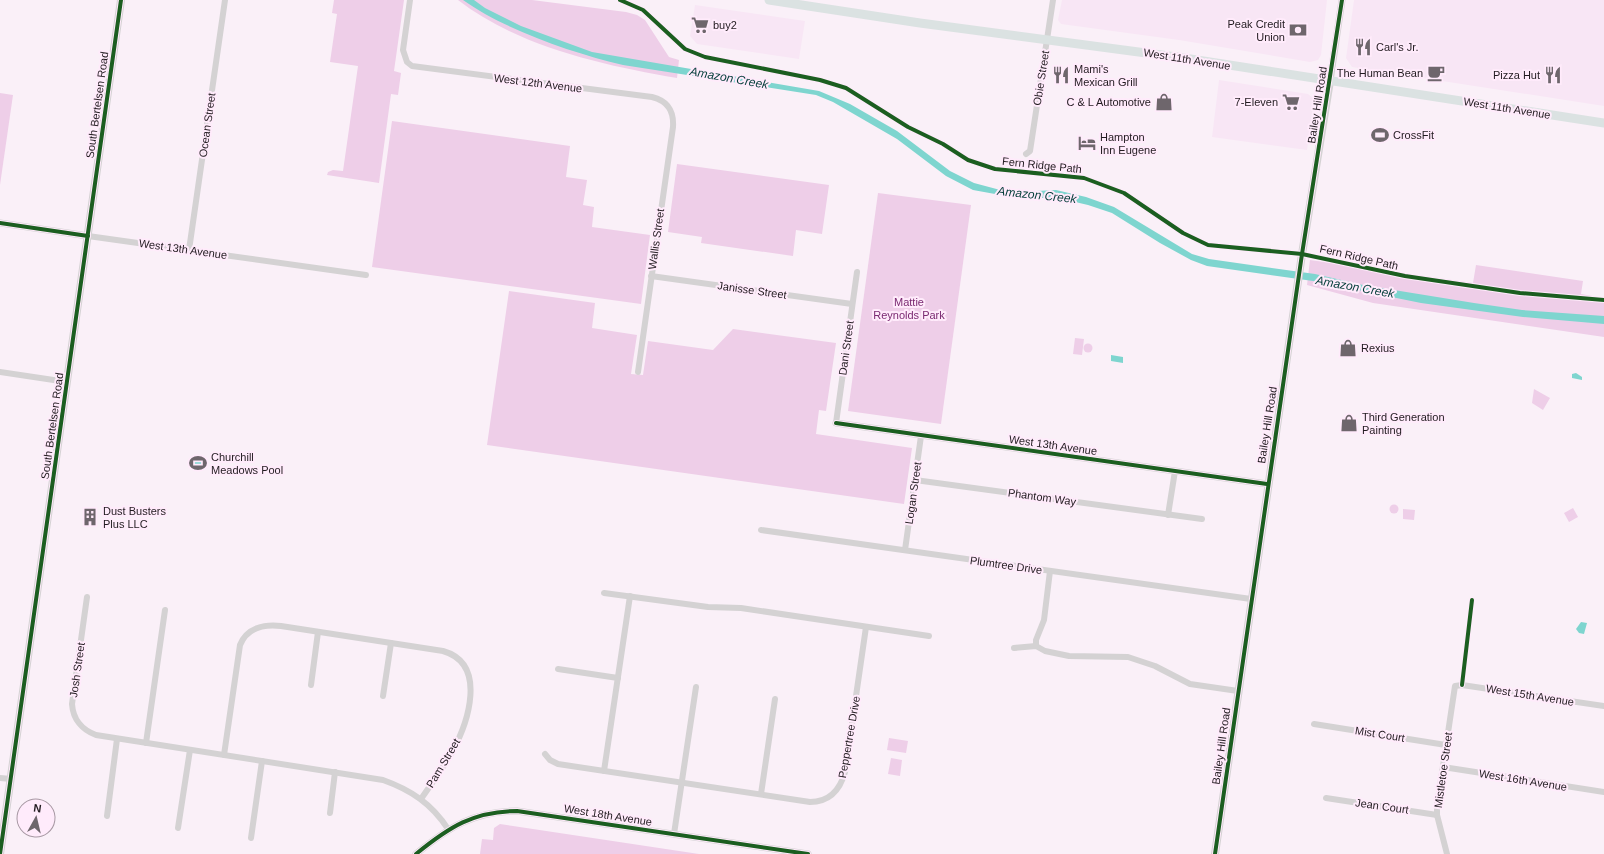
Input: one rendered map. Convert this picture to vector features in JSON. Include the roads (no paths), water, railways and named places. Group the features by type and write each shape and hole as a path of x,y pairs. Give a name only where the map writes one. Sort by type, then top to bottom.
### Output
{"main road":[{"name":"South Bertelsen Road","path":"0,851 121,0"},
{"name":"West 11th Avenue","path":"769,0 914,22 1184,58 1330,82 1604,123"},
{"name":"Bailey Hill Road","path":"1214,854 1297,283 1330,82"}],"street":[{"name":"Ocean Street","path":"189,250 225,0"},
{"name":"West 12th Avenue","path":"410,0 403,50 407,62 412,66 652,97 659,99 669,106"},
{"name":"Obie Street","path":"1026,154 1030,151 1053,0"},
{"name":"Bailey Hill Road","path":"1330,82 1342,0"},
{"name":"Wallis Street","path":"638,372 673,127 673,120 669,106"},
{"name":"West 13th Avenue","path":"0,223 366,275"},
{"name":"Dani Street","path":"836,424 857,272"},
{"name":"Janisse Street","path":"651,276 852,304"},
{"path":"0,372 67,382"},
{"name":"West 13th Avenue","path":"836,424 1268,484"},
{"name":"Logan Street","path":"905,550 921,436"},
{"path":"1168,515 1175,472"},
{"name":"Phantom Way","path":"915,480 1202,520"},
{"name":"Plumtree Drive","path":"761,530 1251,599"},
{"path":"1036,646 1036,640 1044,620 1050,571"},
{"path":"604,593 714,608 742,608 929,636"},
{"path":"604,771 630,596"},
{"name":"Josh Street","path":"87,597 73,710 77,721 86,730 96,735 117,739 383,780 408,790 421,799 436,812 448,829"},
{"path":"146,743 165,610"},
{"name":"Pam Street","path":"224,755 239,650 244,638 253,630 266,626 281,626 443,651 455,655 464,664 470,680 469,705 461,734 448,759 421,799"},
{"name":"Peppertree Drive","path":"544,754 550,760 558,764 818,802 829,798 839,788 845,772 866,627"},
{"path":"311,685 318,632"},
{"path":"383,696 391,643"},
{"path":"1014,648 1036,646 1045,651 1069,656 1128,657 1148,663 1190,684 1238,691"},
{"path":"558,669 618,678"},
{"name":"West 15th Avenue","path":"1456,686 1462,685 1604,706"},
{"name":"Mistletoe Street","path":"1447,854 1437,815 1446,744 1456,686"},
{"path":"674,834 696,687"},
{"path":"760,794 775,699"},
{"name":"Mist Court","path":"1314,724 1446,744"},
{"path":"107,816 117,739"},
{"path":"178,828 190,750"},
{"path":"251,838 262,761"},
{"name":"West 16th Avenue","path":"1443,767 1604,792"},
{"path":"330,813 335,772"},
{"path":"0,778 11,779"},
{"name":"Jean Court","path":"1326,798 1437,815"},
{"name":"West 18th Avenue","path":"416,854 448,829 461,822 482,815 517,810 808,854"}],"water":[{"name":"Amazon Creek","path":"463,0 474,0 485,8 521,26 592,52 819,91 850,104 897,131 950,171 974,183 1004,191 1017,192 1056,190 1086,197 1114,207 1192,254 1209,259 1315,274 1363,285 1522,310 1604,316 1604,324 1523,317 1421,303 1313,281 1207,266 1191,260 1160,243 1112,213 1088,205 1058,198 1017,198 973,190 946,176 897,139 833,102 816,95 623,65 603,60 561,47 519,31 480,11"},
{"path":"1111,355 1123,357 1123,363 1111,361"},
{"path":"1576,373 1582,377 1582,380 1572,378 1572,374"},
{"name":"Churchill Meadows Pool","path":"204,459 204,465 192,467 191,460"},
{"path":"1581,622 1587,623 1584,634 1579,633 1576,629"}],"place":[{"name":"buy2","path":"700,25"},
{"name":"Peak Credit Union","path":"1298,30"},
{"name":"Carl's Jr.","path":"1363,47"},
{"name":"The Human Bean","path":"1436,73"},
{"name":"Mami's Mexican Grill","path":"1061,75"},
{"name":"Pizza Hut","path":"1553,75"},
{"name":"C & L Automotive","path":"1164,102"},
{"name":"7-Eleven","path":"1291,102"},
{"name":"CrossFit","path":"1380,135"},
{"name":"Hampton Inn Eugene","path":"1087,143"},
{"name":"Rexius","path":"1348,348"},
{"name":"Third Generation Painting","path":"1349,423"},
{"name":"Churchill Meadows Pool","path":"198,463"},
{"name":"Dust Busters Plus LLC","path":"90,517"}],"park label":[{"name":"Mattie Reynolds Park","path":"909,308"}]}
